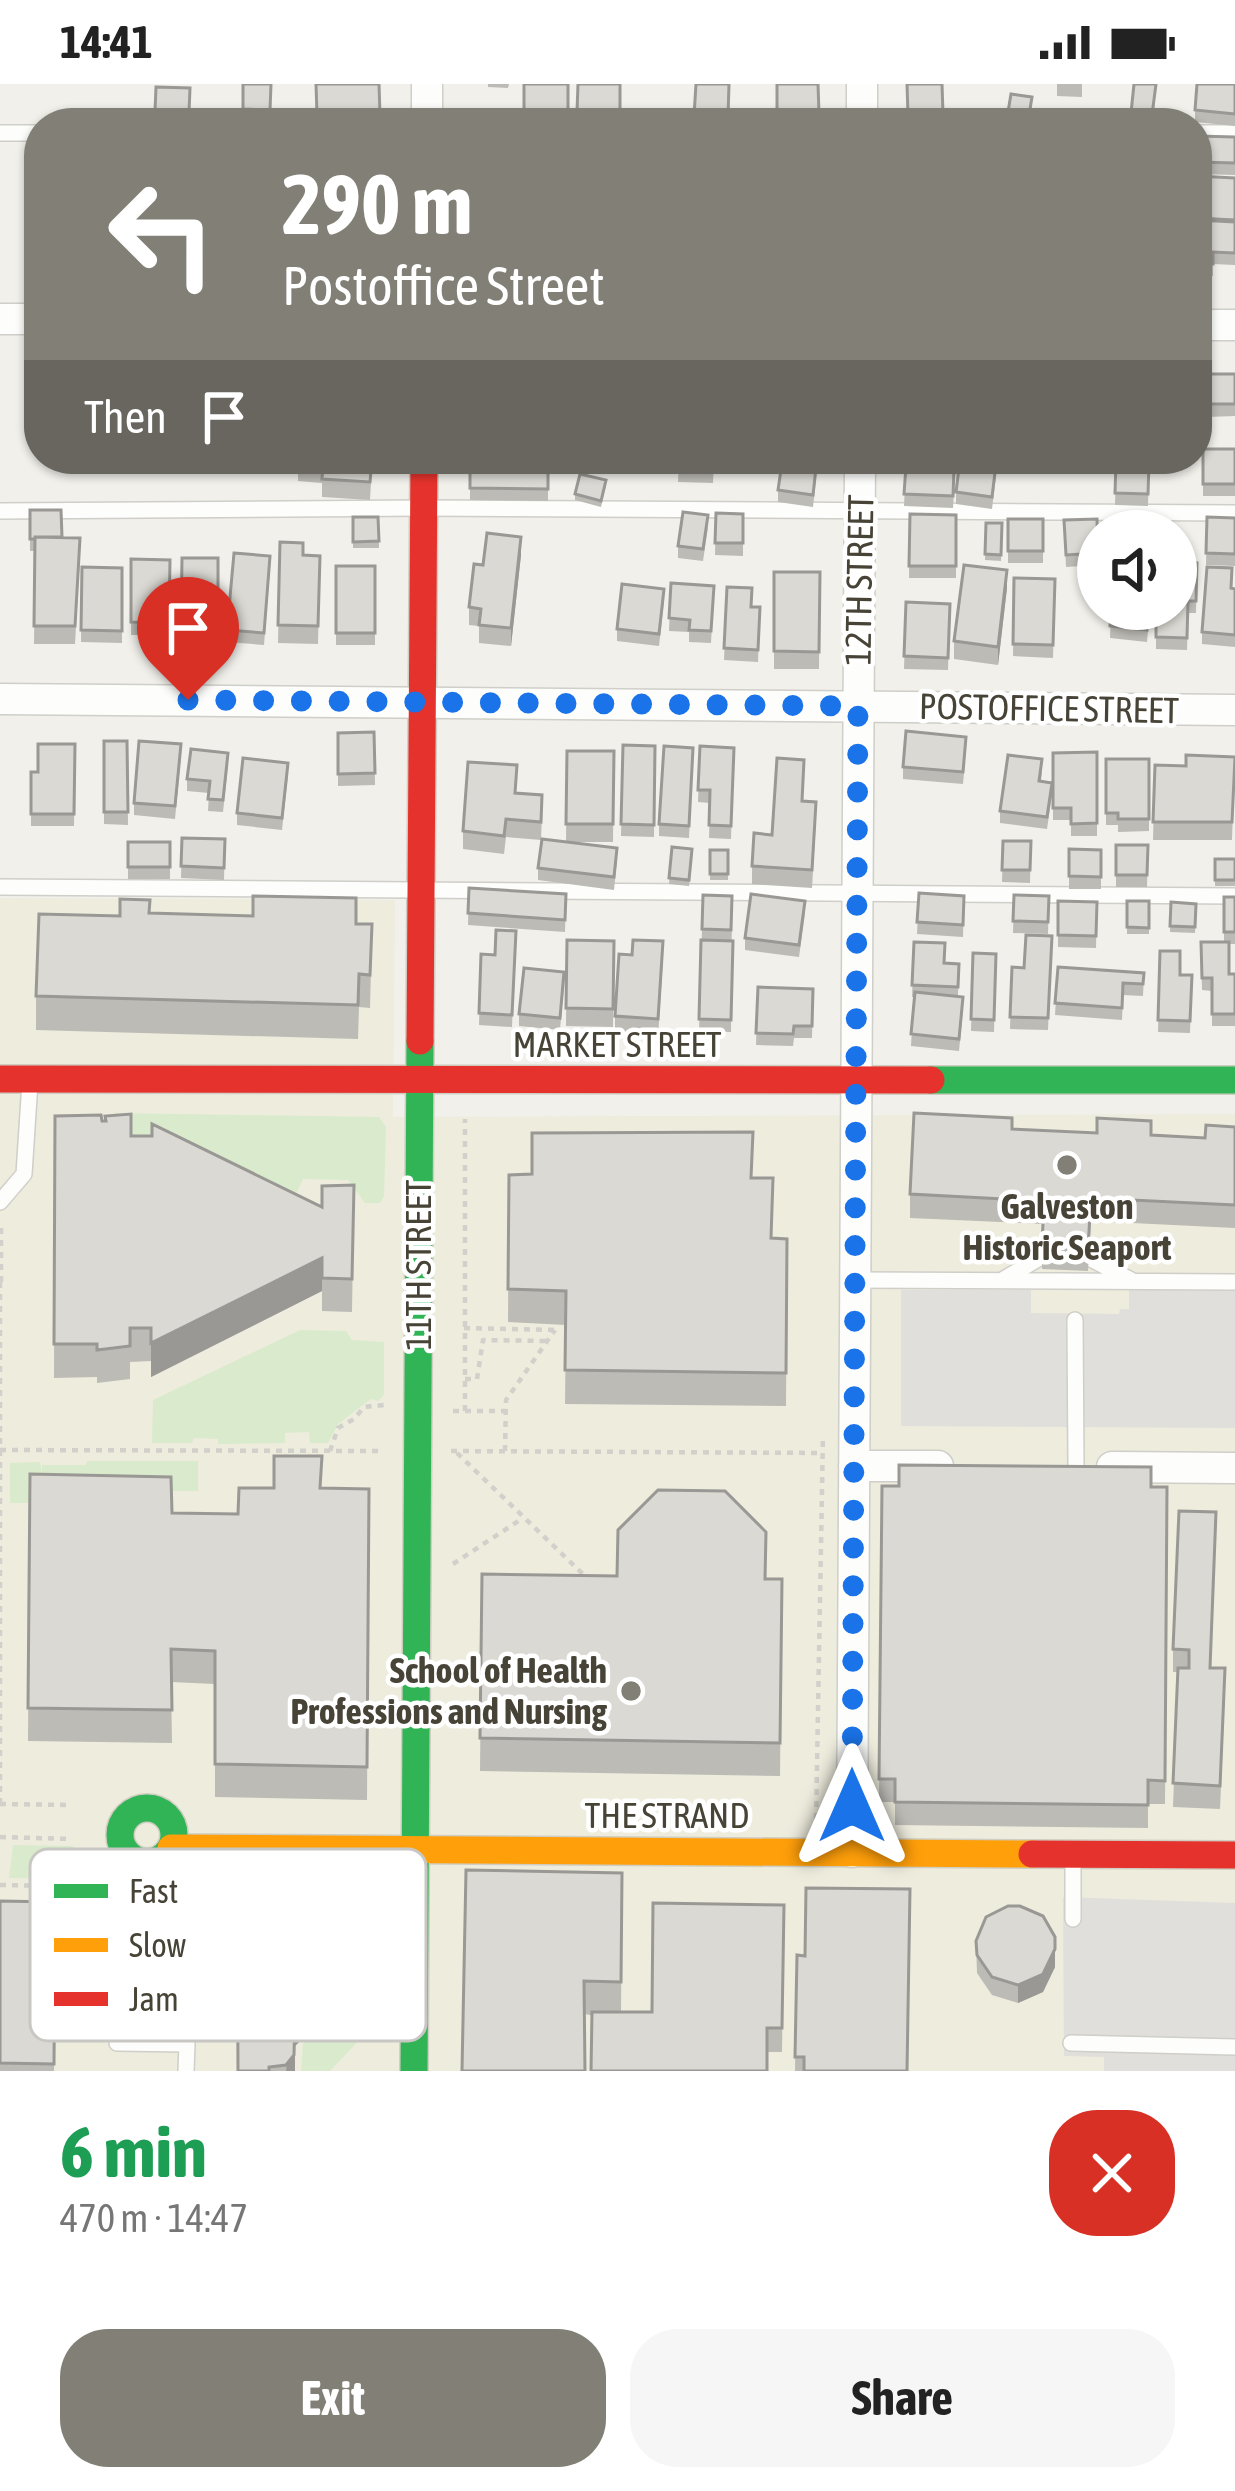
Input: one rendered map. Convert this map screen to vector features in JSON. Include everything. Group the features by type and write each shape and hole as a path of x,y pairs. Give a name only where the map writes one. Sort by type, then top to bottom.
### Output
{"street":[{"name":"11TH STREET","path":"414,1848 424,474"},
{"name":"12TH STREET","path":"852,1852 860,474"},
{"name":"POSTOFFICE STREET","path":"0,700 1235,710"},
{"name":"MARKET STREET","path":"0,1079 1235,1080"},
{"path":"854,1466 968,1466"},
{"path":"1065,1467 1235,1468"},
{"name":"THE STRAND","path":"171,1848 1235,1855"}],"lane":[{"path":"0,511 423,508 1235,513"},
{"path":"0,886 1235,896"},
{"path":"0,1202 24,1174 30,1079"},
{"path":"1000,1281 1042,1256"},
{"path":"1089,1258 1134,1281"},
{"path":"855,1280 1235,1282"},
{"path":"1065,1467 1075,1320"},
{"path":"1072,1919 1073,1853"},
{"path":"1071,2042 1235,2047"},
{"path":"118,2043 187,2044 186,2071"}],"path":[{"path":"465,1119 466,1411"},
{"path":"1,1224 0,1804 70,1804"},
{"path":"464,1328 555,1330 513,1385 506,1411 505,1451"},
{"path":"465,1378 477,1379 483,1340 546,1341"},
{"path":"330,1451 338,1428 364,1407 387,1405"},
{"path":"451,1411 506,1411"},
{"path":"815,1821 819,1811 823,1436"},
{"path":"0,1450 386,1451"},
{"path":"446,1451 823,1453"},
{"path":"454,1451 598,1589"},
{"path":"448,1567 524,1518"},
{"path":"0,1837 73,1839"},
{"path":"0,1885 30,1886"}],"shaded area":[{"path":"0,898 395,900 393,1117 1235,1114 1235,2071 0,2071"},
{"path":"901,1290 1031,1290 1031,1313 1119,1314 1120,1309 1129,1309 1129,1290 1235,1291 1235,1428 901,1426"},
{"path":"1063,1897 1235,1903 1235,2071 1104,2071 1104,2057 1064,2056"}],"green space":[{"path":"115,1113 379,1117 386,1127 384,1196 380,1203 365,1203 348,1180 303,1179 293,1200 100,1131 104,1119"},
{"path":"300,1330 346,1331 352,1340 384,1342 384,1395 338,1424 328,1443 310,1443 309,1432 285,1433 285,1443 218,1444 218,1439 194,1438 192,1443 152,1443 153,1400"},
{"path":"87,1461 198,1461 198,1491 153,1491 151,1498 29,1497 29,1503 10,1503 10,1463 40,1462 42,1475 42,1465 86,1465"},
{"path":"13,1845 73,1846 30,1849 30,1878 9,1878"},
{"path":"358,2041 330,2071 301,2071 303,2044"}],"building":[{"path":"243,84 271,84 270,108 243,108"},
{"path":"316,84 379,84 380,108 317,108"},
{"path":"524,84 568,84 568,108 524,108"},
{"path":"578,84 620,84 620,108 577,108"},
{"path":"696,84 729,84 728,108 694,108"},
{"path":"777,84 818,84 819,108 777,108"},
{"path":"907,84 942,84 943,108 908,108"},
{"path":"1134,84 1156,84 1153,108 1132,108"},
{"path":"1197,84 1235,84 1235,114 1195,108"},
{"path":"156,87 190,88 189,108 155,108"},
{"path":"1011,94 1032,97 1030,108 1009,108"},
{"path":"1212,136 1235,137 1235,163 1212,162"},
{"path":"1212,177 1235,178 1235,220 1212,219"},
{"path":"1212,221 1235,222 1235,253 1213,252 1213,264"},
{"path":"1212,374 1235,374 1235,404 1212,404"},
{"path":"1212,449 1235,449 1235,484 1203,484 1203,474 1212,474"},
{"path":"322,474 371,474 370,482 322,479"},
{"path":"470,474 548,474 548,489 470,488"},
{"path":"580,474 606,480 601,501 575,494"},
{"path":"780,474 815,474 813,495 778,490"},
{"path":"905,474 954,474 953,496 904,494"},
{"path":"958,474 995,474 992,497 956,492"},
{"path":"1116,474 1149,474 1148,494 1115,493"},
{"path":"30,510 61,510 62,537 30,539"},
{"path":"683,512 708,515 703,549 678,546"},
{"path":"716,513 743,514 743,543 715,543"},
{"path":"910,514 956,515 956,566 909,566"},
{"path":"353,517 378,517 379,541 353,542"},
{"path":"1207,517 1235,518 1235,554 1206,553"},
{"path":"1008,519 1043,519 1043,551 1008,551"},
{"path":"1064,520 1077,520 1077,554 1066,555"},
{"path":"986,523 1002,523 1001,555 985,554"},
{"path":"487,533 521,537 511,628 479,625 481,609 469,607 474,564 483,565"},
{"path":"35,537 80,538 75,626 34,626"},
{"path":"280,542 303,543 303,555 320,556 318,626 278,625"},
{"path":"234,553 270,556 264,633 227,630"},
{"path":"182,558 218,558 218,630 181,630"},
{"path":"131,559 170,560 169,623 131,622"},
{"path":"964,565 1007,570 998,647 954,641"},
{"path":"336,566 375,566 375,633 336,633"},
{"path":"82,567 122,568 122,631 81,630"},
{"path":"1207,567 1232,568 1235,635 1202,632"},
{"path":"774,572 820,572 819,652 774,651"},
{"path":"1014,578 1055,579 1053,645 1013,644"},
{"path":"671,583 714,586 711,631 689,630 690,620 669,618"},
{"path":"622,584 664,589 659,634 617,629"},
{"path":"727,587 752,588 751,607 760,607 758,650 724,648"},
{"path":"906,602 950,604 948,658 904,656"},
{"path":"1156,630 1187,630 1187,638 1156,637"},
{"path":"906,731 966,737 963,772 903,767"},
{"path":"374,732 375,773 338,774 338,733"},
{"path":"104,741 127,741 128,812 104,812"},
{"path":"139,741 181,744 175,806 134,803"},
{"path":"38,744 75,744 74,814 31,814 31,772 38,772"},
{"path":"623,745 655,746 654,825 621,824"},
{"path":"664,746 693,748 689,826 659,824"},
{"path":"700,746 734,748 731,826 709,825 710,790 698,790"},
{"path":"191,749 228,753 223,800 208,799 210,781 187,779"},
{"path":"567,751 614,751 613,824 566,824"},
{"path":"1097,752 1097,823 1071,824 1071,808 1053,808 1053,753"},
{"path":"1008,755 1042,759 1039,781 1052,783 1047,817 1000,811"},
{"path":"1186,755 1235,757 1232,822 1153,822 1155,765 1186,766"},
{"path":"243,758 288,763 282,818 237,813"},
{"path":"777,758 804,760 802,801 816,802 812,870 752,866 754,833 772,835"},
{"path":"1106,759 1149,759 1149,819 1118,819 1118,813 1106,813"},
{"path":"468,762 517,765 515,793 542,795 541,822 506,819 504,836 463,831"},
{"path":"182,838 225,839 224,868 181,866"},
{"path":"542,839 617,848 614,877 538,868"},
{"path":"1003,841 1031,841 1030,870 1002,870"},
{"path":"128,842 170,842 170,867 128,867"},
{"path":"1116,845 1148,845 1147,875 1116,875"},
{"path":"672,847 692,849 689,880 669,878"},
{"path":"1069,849 1101,850 1101,877 1069,876"},
{"path":"710,850 728,850 728,874 710,874"},
{"path":"1215,859 1235,859 1235,880 1215,880"},
{"path":"469,888 566,894 565,920 468,913"},
{"path":"919,893 964,896 963,925 917,922"},
{"path":"751,894 805,901 799,945 745,938"},
{"path":"703,895 732,896 731,930 702,929"},
{"path":"1014,895 1049,896 1048,922 1013,921"},
{"path":"253,896 356,898 356,924 372,924 370,975 359,974 358,1005 36,996 39,914 120,916 120,899 150,900 149,913 253,916"},
{"path":"1224,897 1235,897 1235,932 1224,932"},
{"path":"1058,901 1097,902 1096,936 1058,935"},
{"path":"1127,901 1149,901 1149,928 1127,927"},
{"path":"1171,902 1196,904 1195,927 1170,926"},
{"path":"496,930 516,931 512,1015 479,1013 481,954 495,955"},
{"path":"1026,935 1052,936 1048,1018 1010,1017 1012,967 1024,968"},
{"path":"567,940 614,941 613,1009 566,1008"},
{"path":"633,940 663,941 658,1019 615,1016 619,954 632,955"},
{"path":"701,940 733,941 731,1020 699,1019"},
{"path":"914,942 945,943 944,963 959,964 958,987 912,985"},
{"path":"1201,942 1229,942 1235,1014 1212,1014 1212,978 1202,978"},
{"path":"1160,951 1180,951 1180,975 1192,975 1190,1021 1158,1020"},
{"path":"973,953 996,954 994,1020 971,1019"},
{"path":"1058,967 1144,973 1143,984 1123,983 1122,1008 1055,1003"},
{"path":"524,968 564,972 560,1018 519,1014"},
{"path":"758,987 813,989 812,1026 794,1026 793,1034 756,1033"},
{"path":"915,992 963,997 959,1039 911,1034"},
{"path":"914,1113 1012,1118 1012,1129 1097,1133 1097,1118 1151,1121 1151,1135 1205,1138 1206,1125 1235,1127 1235,1205 1091,1198 1088,1248 1042,1245 1044,1201 910,1194"},
{"path":"131,1114 131,1136 152,1136 152,1124 322,1207 322,1186 354,1185 352,1279 322,1278 322,1258 151,1343 151,1328 130,1328 130,1346 97,1350 97,1344 54,1344 55,1116 101,1115 106,1121 105,1116"},
{"path":"753,1132 751,1178 773,1178 771,1238 787,1239 786,1373 565,1370 566,1291 508,1289 509,1175 532,1174 532,1133"},
{"path":"274,1456 322,1456 320,1488 369,1489 367,1767 215,1764 215,1651 171,1649 172,1710 28,1708 30,1474 171,1477 172,1513 238,1514 239,1488 274,1488"},
{"path":"899,1465 1151,1467 1151,1487 1167,1487 1165,1781 1148,1780 1148,1805 895,1802 895,1779 879,1779 882,1486 899,1486"},
{"name":"School of Health Professions and Nursing","path":"658,1490 725,1491 766,1532 765,1579 782,1579 780,1743 480,1738 482,1574 617,1576 618,1530"},
{"path":"1179,1511 1216,1512 1210,1668 1225,1668 1220,1786 1173,1783 1178,1668 1189,1668 1189,1650 1173,1649"},
{"path":"466,1870 622,1873 621,1982 584,1981 585,2071 462,2071"},
{"path":"806,1888 910,1889 907,2071 804,2071 804,2057 795,2057 797,1955 805,1956"},
{"path":"0,1901 30,1902 30,2041 54,2041 54,2064 0,2063"},
{"path":"653,1903 784,1905 782,2028 767,2028 767,2071 591,2071 592,2012 652,2012"},
{"path":"1008,1906 1043,1916 1055,1937 1055,1949 1043,1974 1018,1985 992,1977 977,1955 976,1941 986,1917"},
{"path":"238,2041 294,2041 294,2055 286,2065 269,2067 269,2071 238,2071"}],"traffic: fast":[{"path":"415,1849 420,1041"},
{"path":"931,1080 1235,1080"},
{"path":"125,1849 122,1825 137,1810 157,1810 166,1816 174,1835"},
{"path":"169,1849 174,1835"},
{"path":"414,2041 414,2071"}],"traffic: slow":[{"path":"171,1848 314,1849"},
{"path":"426,1850 1032,1854"}],"traffic: jam":[{"path":"420,1041 424,474"},
{"path":"0,1079 931,1080"},
{"path":"1032,1854 1235,1855"}],"place":[{"name":"Galveston Historic Seaport","path":"1067,1165"},
{"name":"School of Health Professions and Nursing","path":"631,1691"}],"route":[{"path":"188,700 858,706 852,1806"}]}
